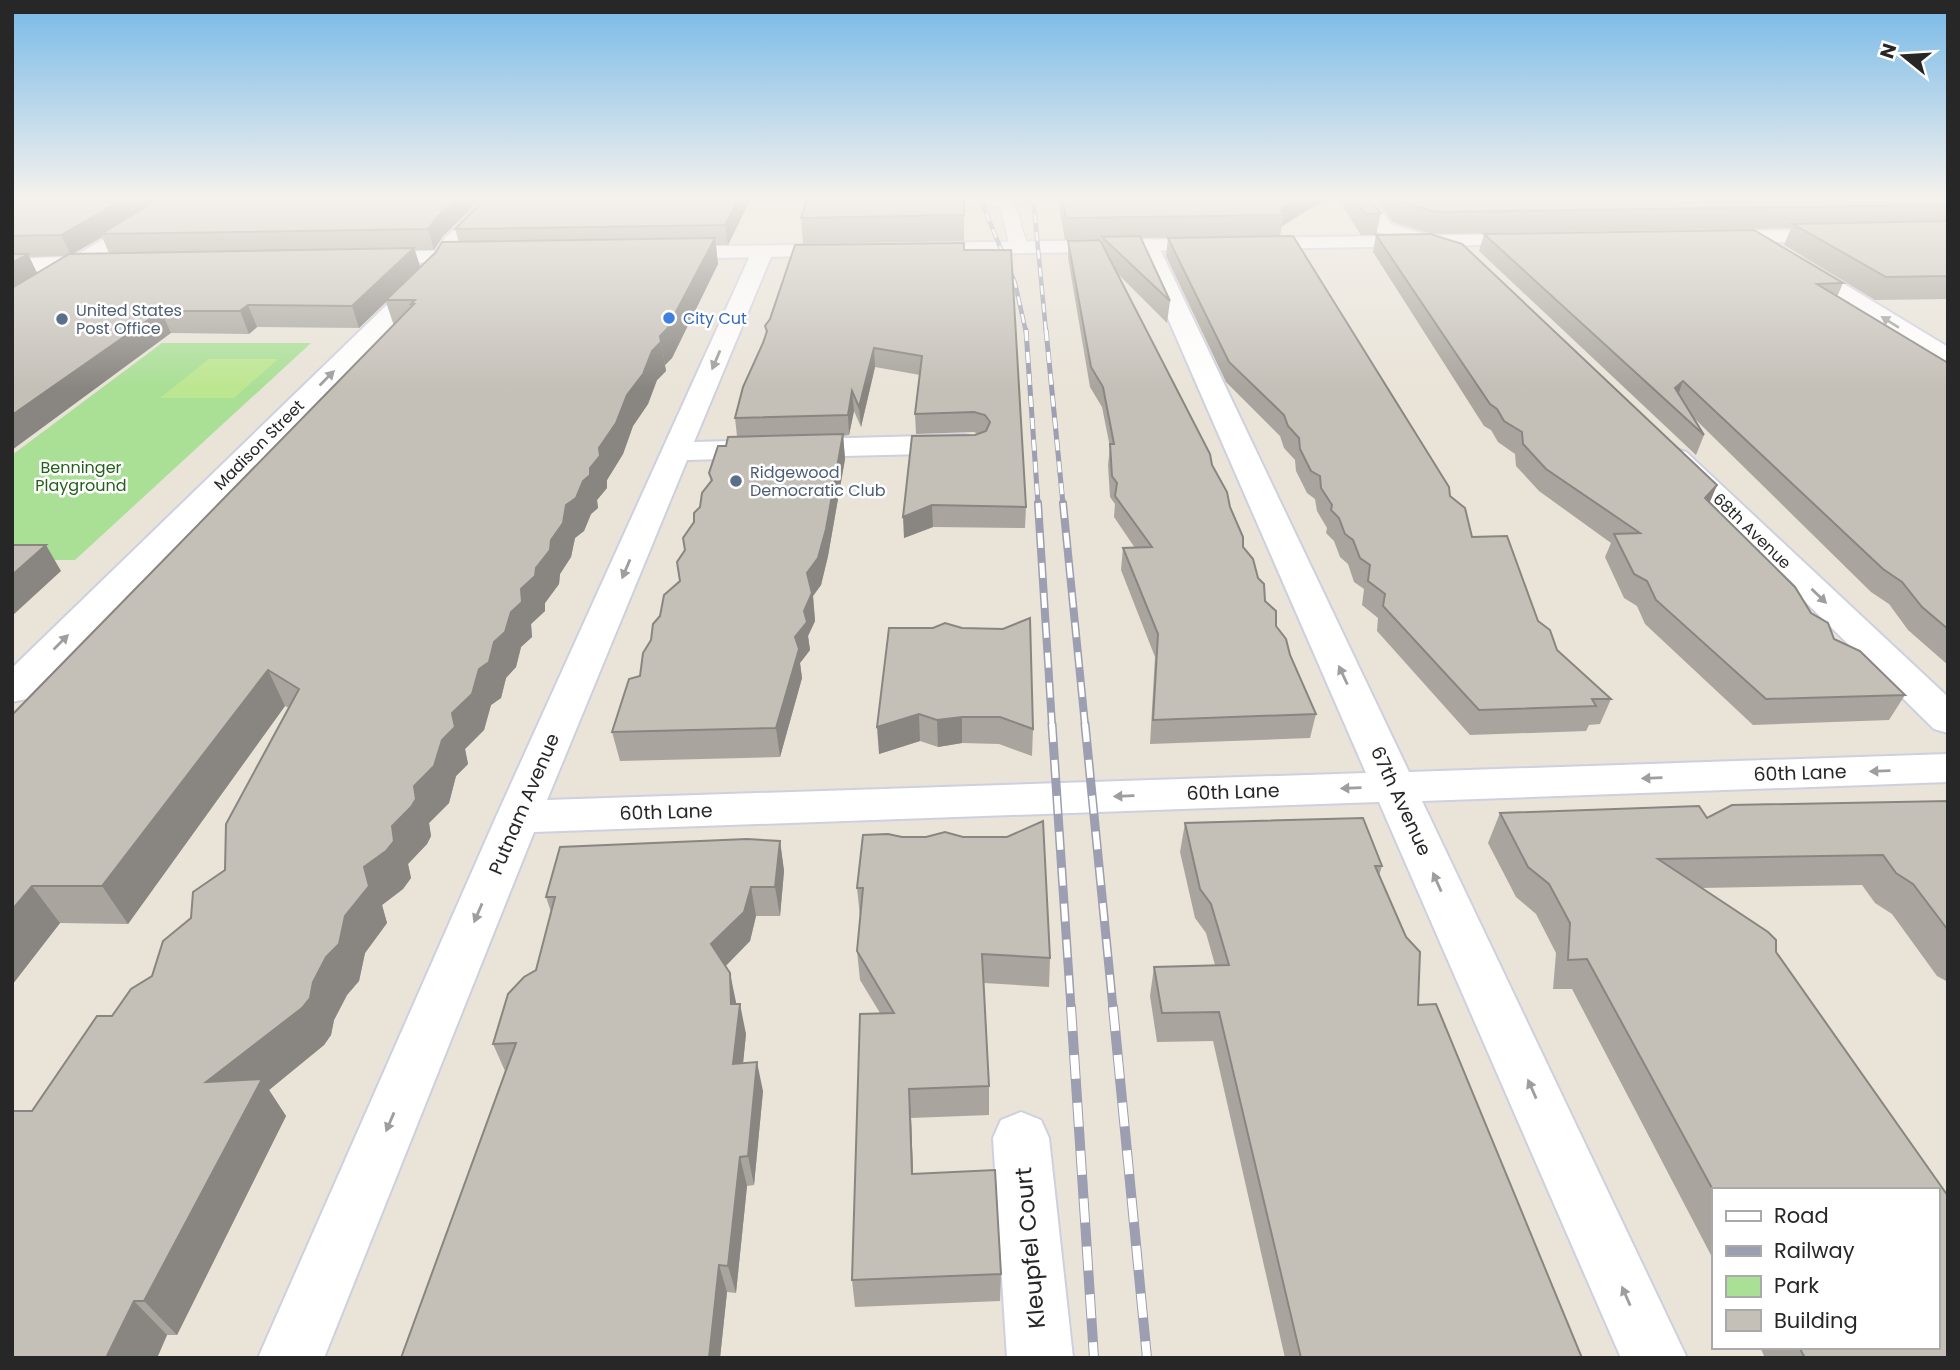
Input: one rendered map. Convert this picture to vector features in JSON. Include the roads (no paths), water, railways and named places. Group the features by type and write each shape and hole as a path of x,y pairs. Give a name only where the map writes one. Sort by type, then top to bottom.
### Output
{"street":[{"path":"12,304 85,260"},
{"name":"Madison Street","path":"12,690 434,271 441,260"},
{"name":"Putnam Avenue","path":"290,1358 518,817 759,260"},
{"name":"67th Avenue","path":"1154,260 1654,1358"},
{"path":"1472,260 1477,265"},
{"path":"1788,260 1948,358"},
{"path":"12,266 122,262"},
{"name":"68th Avenue","path":"1656,438 1948,720"},
{"path":"677,451 974,443"},
{"name":"60th Lane","path":"518,817 1948,768"},
{"name":"Kleupfel Court","path":"1021,1138 1040,1358"}],"railway":[{"path":"1005,260 1015,283 1026,332"},
{"path":"1039,260 1046,332"},
{"path":"1026,330 1038,504"},
{"path":"1046,330 1063,504"},
{"path":"1038,503 1052,725"},
{"path":"1063,503 1085,725"},
{"path":"1052,724 1071,1008"},
{"path":"1085,724 1113,1008"},
{"path":"1071,1007 1094,1358"},
{"path":"1113,1007 1147,1358"}],"place":[{"name":"City Cut","path":"669,318"},
{"name":"United States Post Office","path":"62,319"},
{"name":"Ridgewood Democratic Club","path":"736,481"}],"park label":[{"name":"Benninger Playground","path":"81,476"}]}
